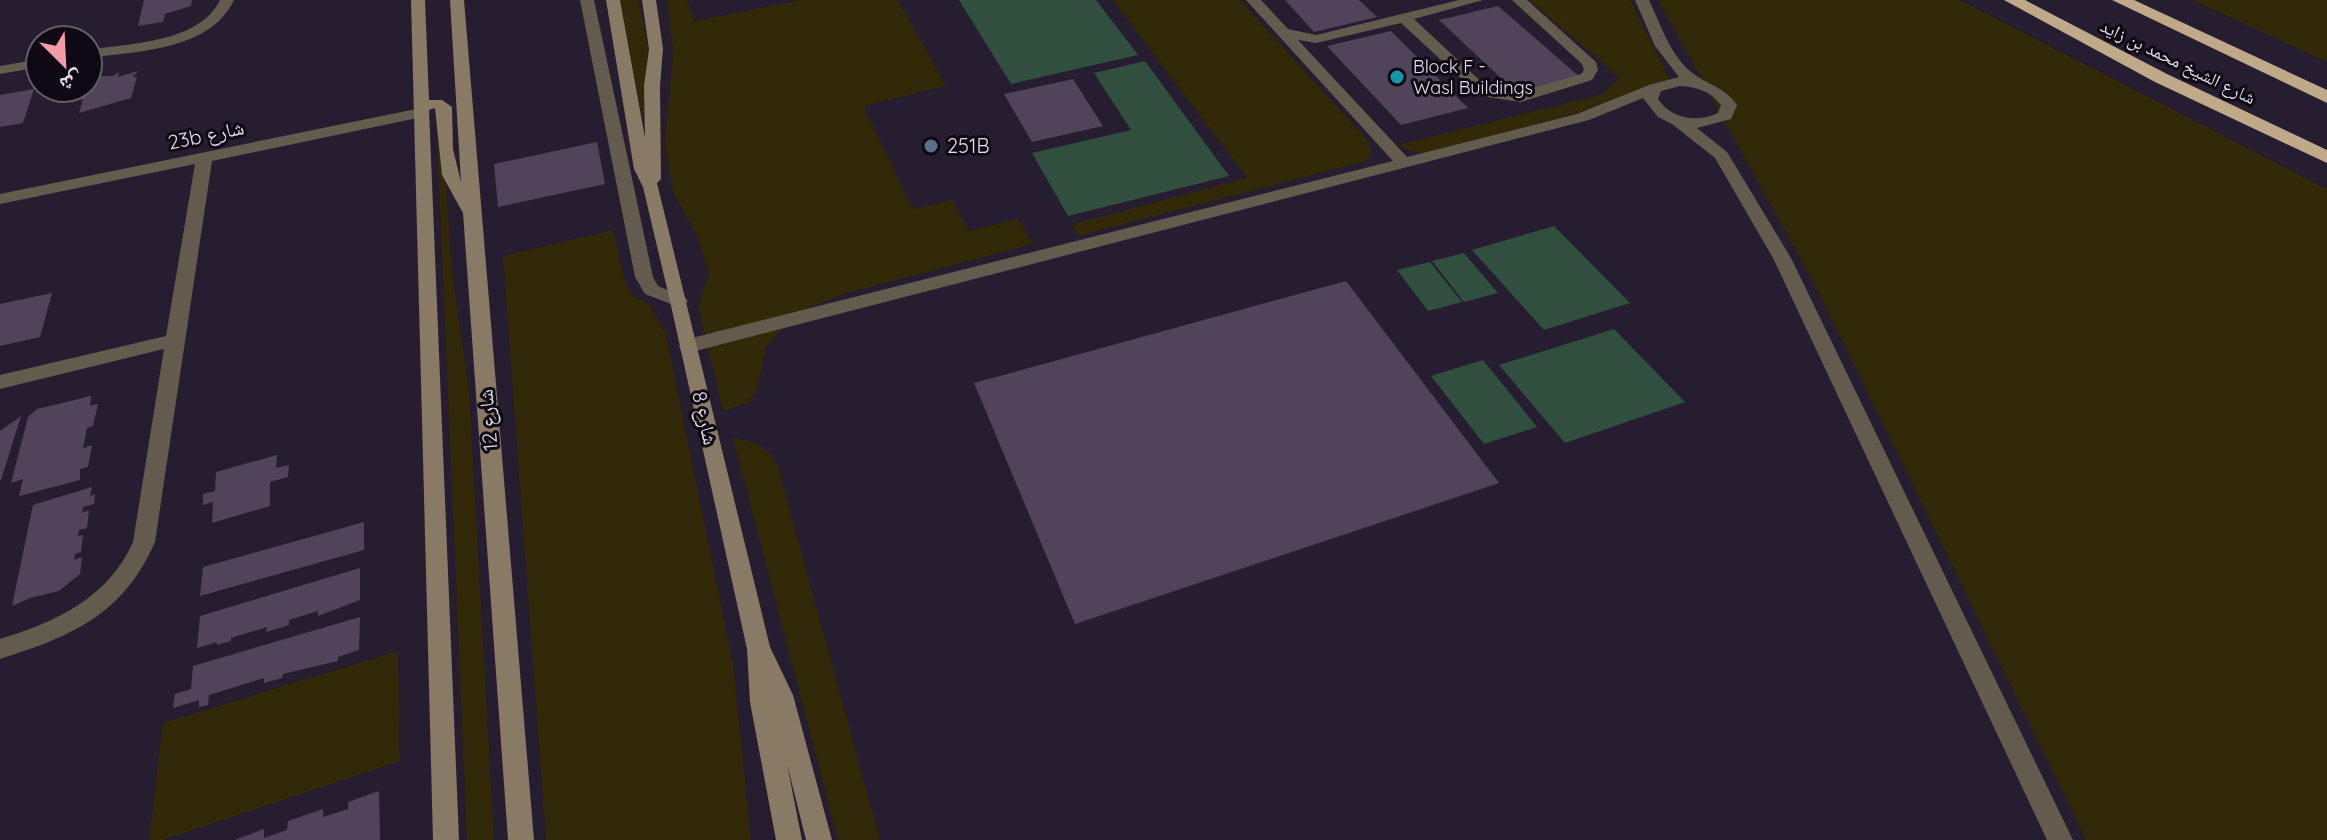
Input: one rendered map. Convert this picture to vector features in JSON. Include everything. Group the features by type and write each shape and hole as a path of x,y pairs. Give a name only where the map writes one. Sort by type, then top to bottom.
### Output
{"highway":[{"name":"شارع الشيخ محمد بن زايد","path":"2012,0 2161,78 2327,157"},
{"name":"شارع الشيخ محمد بن زايد","path":"2120,0 2327,97"}],"street":[{"path":"104,51 186,35 209,24 223,12 227,0"},
{"path":"418,0 446,840"},
{"path":"439,1 456,0"},
{"name":"شارع 12","path":"456,0 521,840"},
{"path":"587,0 644,277 651,290 679,301"},
{"name":"شارع 8","path":"613,0 642,169 651,187 679,301 759,649 762,702 789,840"},
{"path":"1253,0 1404,163"},
{"path":"1281,32 1316,39 1476,0"},
{"path":"1403,17 1485,93 1521,97 1587,77 1591,70 1589,62 1519,0"},
{"path":"1642,0 1664,53 1696,83"},
{"name":"شارع 8","path":"651,2 656,49 651,110 655,172 651,187"},
{"path":"1304,56 1306,49 1316,39"},
{"path":"0,70 24,66"},
{"path":"688,346 1583,117 1669,82 1696,83 1712,88 1729,105 1719,143 1721,155 1782,258 2060,840"},
{"path":"1654,88 1652,105 1721,155"},
{"path":"420,110 437,103 444,107 448,178 471,212"},
{"name":"23b شارع","path":"0,199 420,110"},
{"path":"1583,117 1635,114 1710,123 1725,116"},
{"path":"0,649 55,631 83,616 106,599 138,560 144,542 204,158"},
{"path":"0,382 175,340"},
{"name":"شارع 8","path":"759,649 781,695 819,840"}],"green space":[{"path":"959,0 1096,0 1138,55 1011,84"},
{"path":"1145,61 1229,176 1068,216 1032,153 1131,130 1094,73"},
{"path":"1554,226 1630,303 1544,330 1472,250"},
{"path":"1464,253 1498,293 1464,302 1432,261"},
{"path":"1430,262 1462,302 1428,311 1397,270"},
{"path":"1614,329 1685,402 1565,443 1499,365"},
{"path":"1483,360 1537,427 1484,444 1431,376"}],"sand":[{"path":"620,0 638,0 648,44 643,123"},
{"path":"667,0 687,0 694,21 802,0 898,0 946,86 863,106 913,209 952,200 969,231 1018,219 1033,244 844,294 809,307 786,324 766,347 757,390 748,403 723,411 698,306 709,274 698,238 673,192 665,144 673,51"},
{"path":"1113,0 1240,0 1369,142 1372,152 1366,161 1078,236 1072,224 1247,178"},
{"path":"1529,0 1630,0 1674,88 1427,153 1413,152 1398,145 1603,94 1618,79"},
{"path":"1658,0 1960,0 2327,189 2327,840 2086,840 1819,293"},
{"path":"2192,0 2327,0 2327,62"},
{"path":"441,114 452,272 469,391 494,840 467,840 436,115"},
{"path":"613,230 625,282 634,297 650,305 666,334 733,664 751,840 546,840 503,256"},
{"path":"733,438 758,445 777,463 880,840 838,840"},
{"path":"398,651 400,761 163,840 149,840 163,723"}],"building":[{"path":"144,0 192,0 191,6 165,14 163,22 138,26"},
{"path":"1285,0 1359,0 1377,17 1314,32"},
{"path":"1498,6 1581,78 1518,94 1439,20"},
{"name":"Block F - Wasl Buildings","path":"1391,31 1468,108 1401,125 1327,46"},
{"path":"138,71 133,77 137,77 131,98 79,113 82,104 104,104 104,76 119,72 118,77"},
{"path":"1073,79 1103,126 1032,142 1004,94"},
{"path":"24,91 24,104 29,104 23,123 0,127 0,95"},
{"path":"597,142 605,184 498,207 494,164"},
{"path":"1346,281 1499,483 1075,624 974,383"},
{"path":"52,293 40,337 0,346 0,304"},
{"path":"91,396 90,406 98,404 93,426 87,428 83,448 92,445 88,467 80,469 80,480 19,496 23,479 11,483 28,417 37,409"},
{"path":"21,416 1,480 0,480 0,431"},
{"path":"277,455 276,468 289,465 288,477 270,482 270,506 212,523 213,502 203,505 203,494 215,491 216,472"},
{"path":"92,487 90,496 95,494 94,504 83,507 82,513 89,510 87,528 79,530 78,536 83,535 81,552 75,554 74,560 82,557 80,574 59,591 12,606 33,505"},
{"path":"364,522 364,550 200,596 203,567"},
{"path":"360,568 360,600 318,616 318,611 289,620 289,625 266,632 267,627 231,638 231,641 197,648 200,616"},
{"path":"360,617 359,650 338,657 338,661 283,674 282,678 264,683 264,678 209,695 208,705 199,707 199,700 173,708 175,694 191,689 193,666"},
{"path":"379,791 380,840 235,840 264,829 264,838 287,830 288,821 323,809 323,817 348,809 348,802"}],"place":[{"name":"Block F - Wasl Buildings","path":"1397,77"},
{"name":"251B","path":"931,146"}]}
